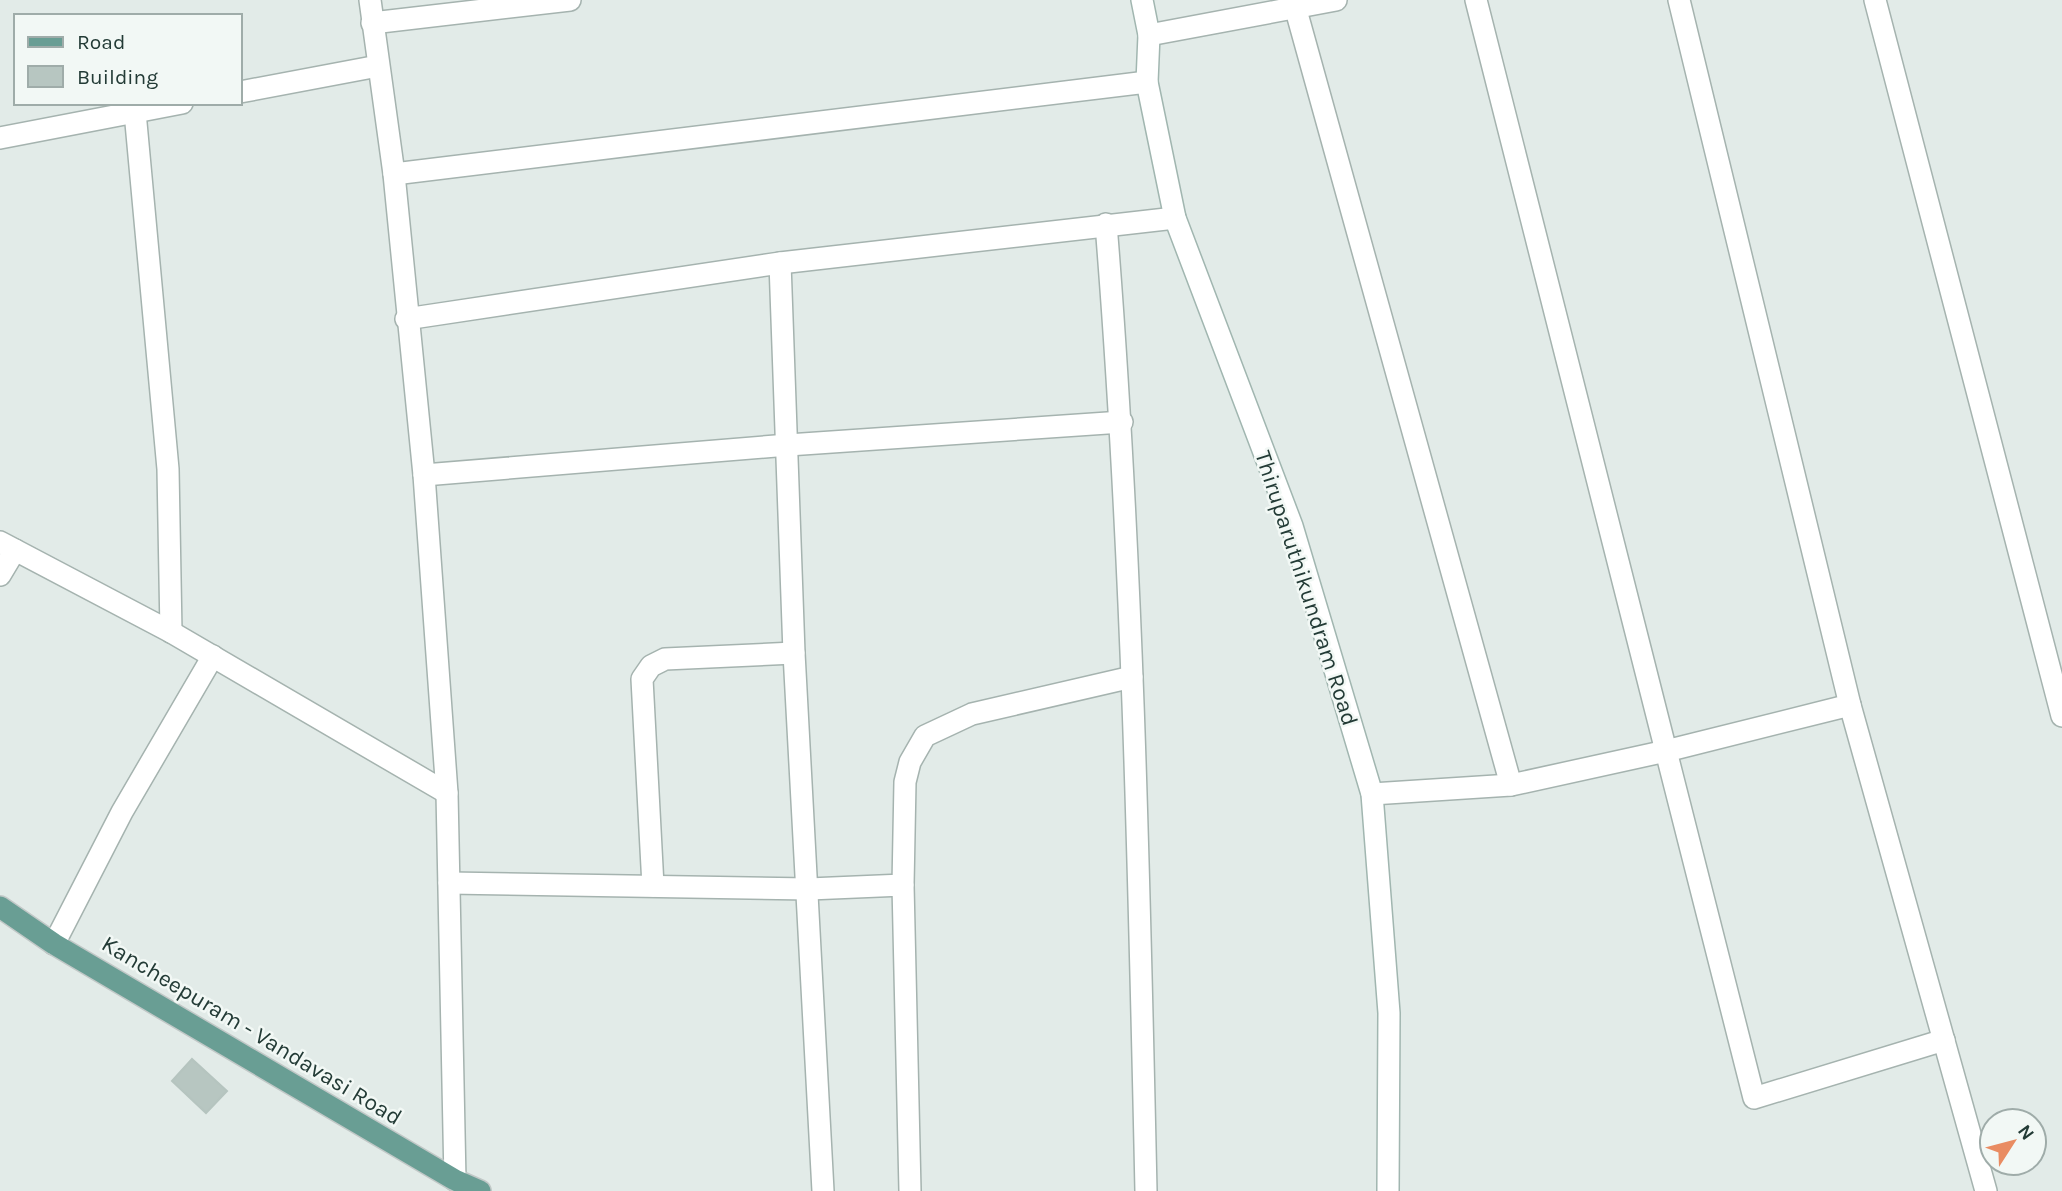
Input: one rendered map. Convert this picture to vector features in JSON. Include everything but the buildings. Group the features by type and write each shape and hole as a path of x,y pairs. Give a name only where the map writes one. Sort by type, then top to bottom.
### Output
{"main road":[{"name":"Kancheepuram - Vandavasi Road","path":"0,907 54,944 455,1180 480,1191"}],"street":[{"path":"370,0 394,174 406,319 424,475 447,793 455,1180"},
{"path":"372,23 570,0"},
{"name":"Thiruparuthikundram Road","path":"1142,0 1149,35 1146,82 1175,218 1292,526 1372,794 1389,1013 1388,1191"},
{"path":"1149,35 1296,10 1336,0"},
{"path":"1476,0 1754,1098 1944,1040"},
{"path":"1679,0 1850,705 1986,1191"},
{"path":"1875,0 2062,716"},
{"path":"1296,10 1511,785"},
{"path":"242,92 378,66"},
{"path":"394,174 1146,82"},
{"path":"0,138 172,105"},
{"path":"135,112 168,469 171,632"},
{"path":"406,319 780,263 1175,218"},
{"path":"1106,224 1122,422 1146,1191"},
{"path":"780,263 794,653 809,889 823,1191"},
{"path":"424,475 788,445 1122,422"},
{"path":"0,575 8,546 171,632 447,793"},
{"path":"653,886 642,679 651,666 665,659 794,653"},
{"path":"54,944 122,812 213,656"},
{"path":"910,1191 903,886 905,782 909,762 925,736 972,714 1132,677"},
{"path":"1372,794 1511,785 1665,751 1850,705"},
{"path":"449,883 809,889 903,886"}]}
